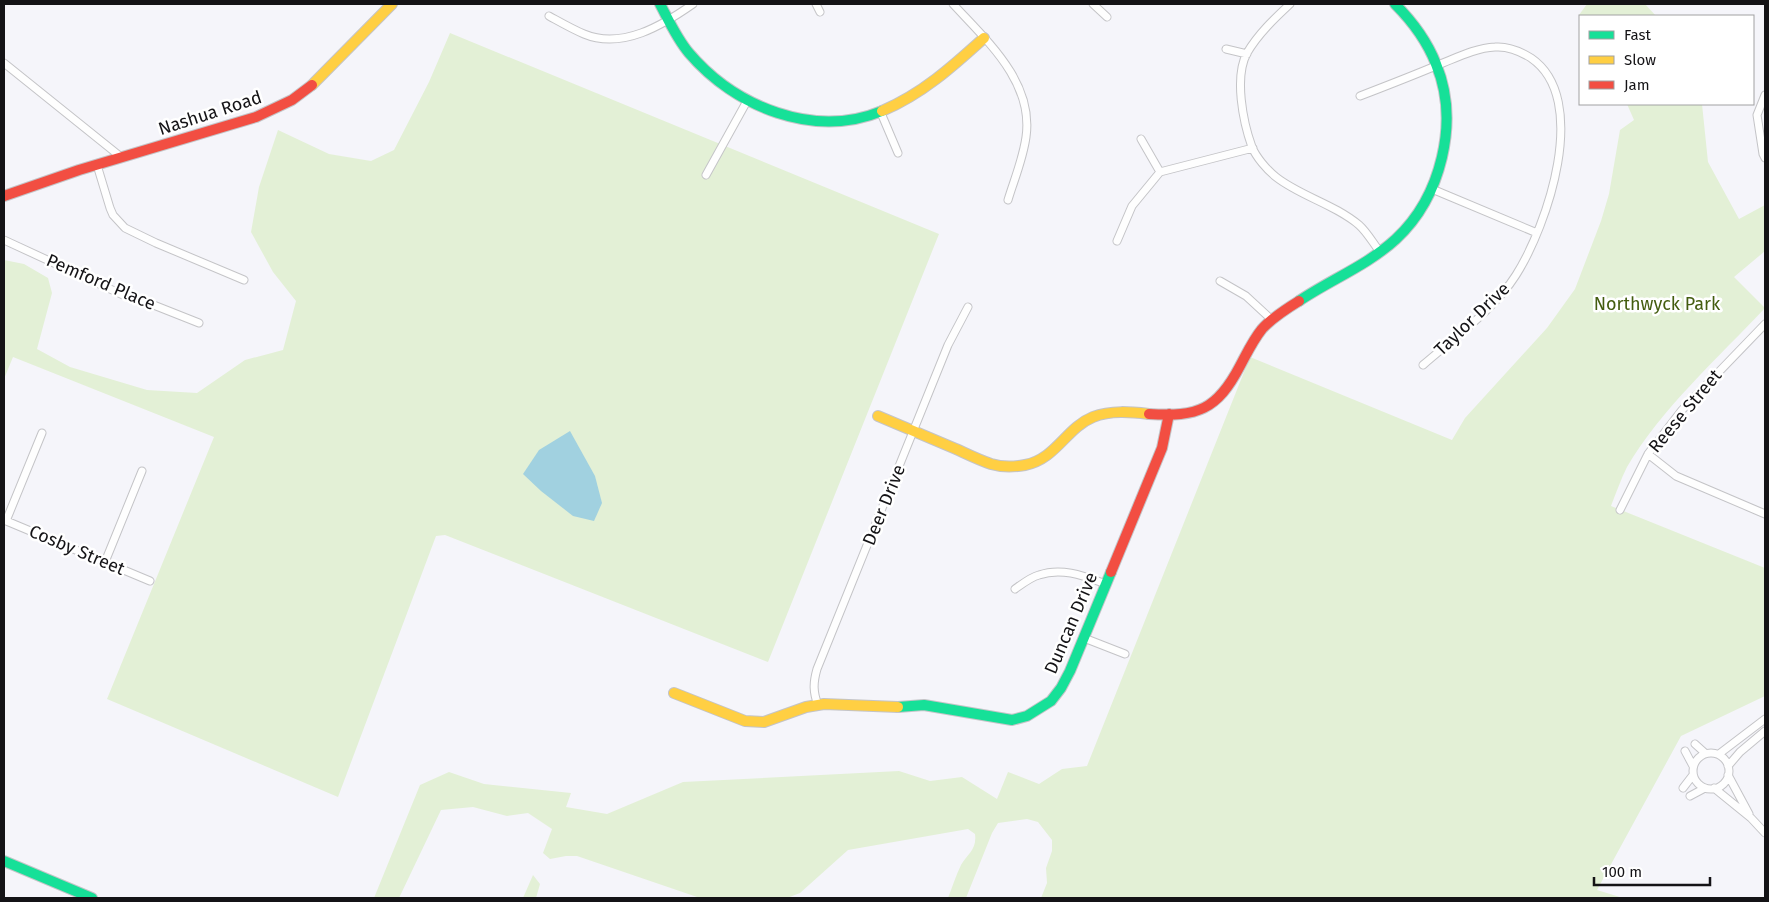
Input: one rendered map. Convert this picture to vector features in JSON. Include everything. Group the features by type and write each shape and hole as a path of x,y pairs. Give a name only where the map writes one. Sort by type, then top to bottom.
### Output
{"street":[{"name":"Nashua Road","path":"4,196 121,157 256,117 292,100 314,84 392,4"},
{"path":"660,4 677,37 690,54 722,84 764,110 816,121 846,120 881,112 900,104 924,89 984,38"},
{"path":"549,16 585,34 611,38 636,35 651,30 693,4"},
{"path":"816,4 820,12"},
{"path":"953,4 993,46 1008,66 1024,104 1026,138 1008,200"},
{"path":"1094,4 1107,17"},
{"path":"1290,4 1258,38 1247,54 1242,71 1241,92 1244,117 1253,148 1275,177 1328,205 1359,225 1380,252"},
{"path":"878,416 992,464 1008,467 1024,466 1039,462 1052,454 1081,424 1103,414 1118,412 1188,413 1204,408 1218,400 1227,390 1255,337 1272,320 1286,308 1380,252 1396,240 1412,222 1432,189 1442,154 1445,130 1442,84 1437,66 1418,31 1395,4"},
{"name":"Taylor Drive","path":"1360,96 1473,51 1494,47 1505,47 1522,52 1542,66 1556,91 1561,118 1556,173 1548,205 1537,233 1516,276 1503,293 1423,365"},
{"path":"1226,49 1247,54"},
{"path":"4,62 121,157"},
{"path":"1765,96 1758,115 1765,158"},
{"path":"706,175 747,101"},
{"path":"881,112 898,153"},
{"path":"1141,139 1160,172"},
{"path":"1117,241 1132,206 1160,172 1253,148"},
{"path":"96,165 113,215 125,228 244,280"},
{"path":"1432,189 1537,233"},
{"name":"Pemford Place","path":"4,240 123,296 146,302 199,323"},
{"path":"1220,281 1246,296 1272,320"},
{"name":"Deer Drive","path":"818,705 813,687 816,670 948,345 968,307"},
{"name":"Reese Street","path":"1620,510 1648,454 1682,410 1765,324"},
{"name":"Duncan Drive","path":"674,693 745,721 764,722 806,707 818,705 893,708 940,707 1012,720 1027,716 1051,701 1070,672 1162,448 1169,414"},
{"path":"5,520 42,433"},
{"path":"1648,454 1676,476 1765,514"},
{"path":"105,562 142,471"},
{"name":"Cosby Street","path":"5,520 150,581"},
{"path":"1015,589 1037,575 1048,572 1078,574 1106,584"},
{"path":"1084,638 1125,654"},
{"path":"1718,754 1765,719"},
{"path":"1728,766 1740,752 1765,730"},
{"path":"1690,796 1705,788 1714,788 1724,783 1728,775 1728,766 1724,758 1718,754 1705,753 1695,744"},
{"path":"1685,751 1693,766 1693,775 1697,783 1705,788"},
{"path":"1693,766 1698,758 1705,753"},
{"path":"1683,788 1693,775"},
{"path":"1728,775 1751,818"},
{"path":"1714,788 1751,818 1765,834"},
{"path":"4,861 92,898"}],"green space":[{"path":"1587,4 1645,4 1655,15 1579,15"},
{"path":"450,33 939,234 768,662 445,535 436,536 338,797 107,699 214,437 13,357 4,379 4,260 24,264 48,278 52,293 37,349 70,367 147,390 197,393 245,360 283,350 296,301 273,272 251,232 259,187 278,130 329,154 371,161 394,150 429,82"},
{"name":"Northwyck Park","path":"1627,105 1702,105 1708,162 1739,219 1765,205 1765,251 1734,277 1765,308 1673,404 1656,425 1627,467 1611,506 1765,568 1765,696 1681,736 1597,890 1623,898 1041,898 1047,883 1046,868 1052,851 1052,840 1038,822 1027,819 998,823 992,833 966,898 948,898 961,865 975,844 975,834 968,829 848,850 800,893 787,898 700,898 577,856 550,859 543,853 552,829 528,813 507,816 473,807 441,810 399,898 374,898 420,785 449,772 484,784 571,793 566,807 607,814 683,782 899,771 930,781 962,777 997,799 1008,772 1039,784 1062,769 1087,766 1250,357 1452,440 1465,418 1547,328 1575,289 1601,221 1609,194 1620,130 1634,120"},
{"path":"533,875 540,884 536,898 523,898"}],"water":[{"path":"570,431 595,476 602,503 594,521 573,516 523,474 539,450"}],"traffic: fast":[{"path":"660,4 677,36 689,53 729,89 752,102 777,113 803,119 830,121 856,119 882,111"},
{"path":"1299,301 1361,265 1396,239 1412,222 1425,202 1435,180 1442,158 1446,134 1443,86 1436,64 1424,39 1395,4"},
{"path":"898,707 924,705 1012,720 1027,716 1051,701 1070,671 1111,572"},
{"path":"4,861 92,898"}],"traffic: slow":[{"path":"312,85 392,4"},
{"path":"882,111 923,88 984,38"},
{"path":"878,416 991,464 1012,466 1025,465 1045,457 1075,428 1093,417 1114,412 1149,414"},
{"path":"674,693 745,721 764,722 806,707 824,704 898,707"}],"traffic: jam":[{"path":"4,196 79,170 256,117 292,100 312,85"},
{"path":"1149,414 1166,415 1193,412 1204,408 1214,401 1231,381 1262,329 1284,310 1299,301"},
{"path":"1111,572 1162,448 1169,414"}]}
